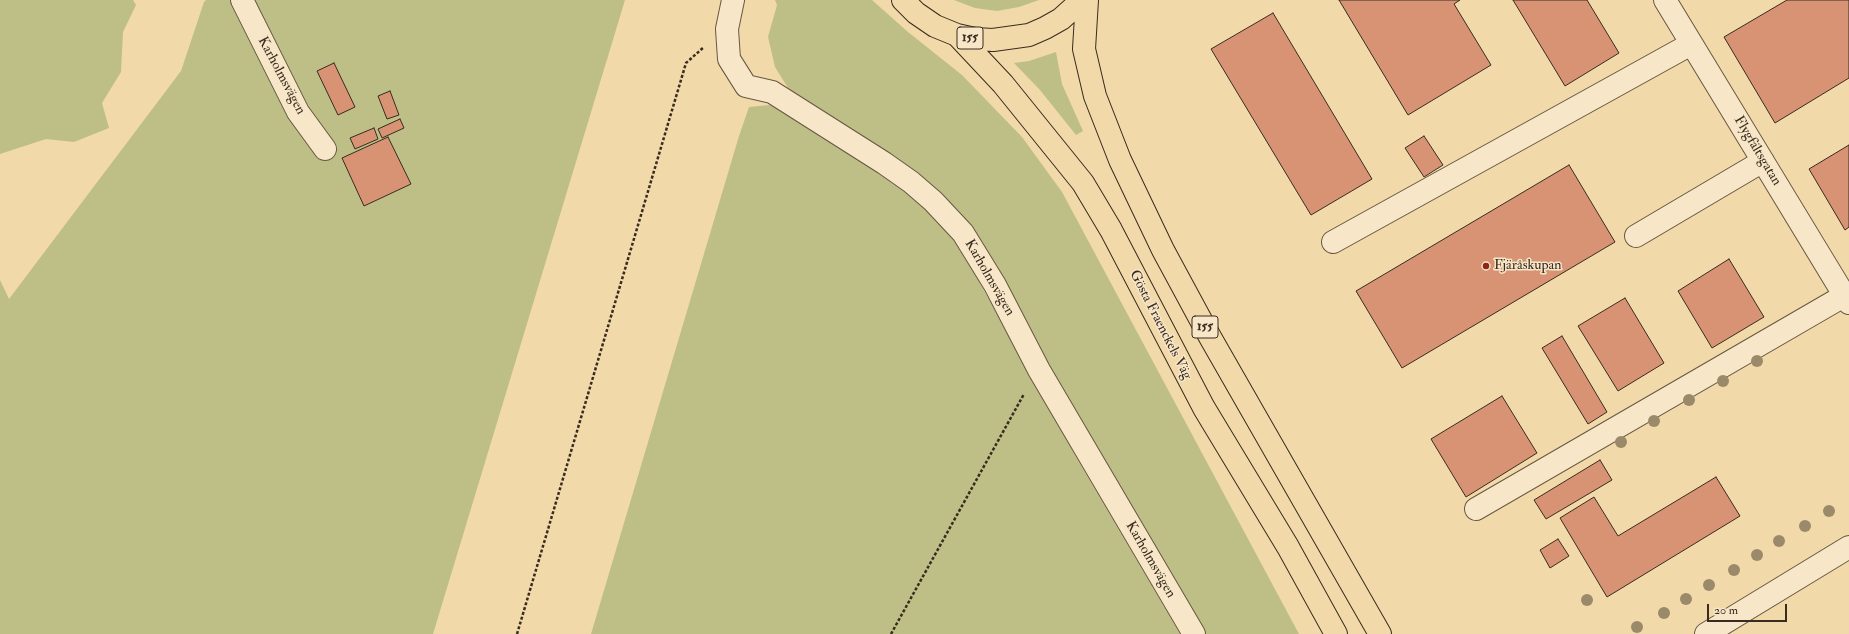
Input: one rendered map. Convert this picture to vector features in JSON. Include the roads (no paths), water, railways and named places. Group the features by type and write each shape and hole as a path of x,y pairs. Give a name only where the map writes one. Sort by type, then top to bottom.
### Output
{"main road":[{"name":"Gösta Fraenckels Väg","path":"903,0 916,13 935,26 957,35 975,39 993,40 1029,35 1062,19 1082,0"},
{"name":"155","path":"1088,0 1084,49 1095,96 1120,160 1163,250 1210,337 1380,634"},
{"name":"Gösta Fraenckels Väg","path":"957,35 1002,84 1083,183 1111,230 1156,319 1204,408 1303,573 1336,634"}],"street":[{"name":"Karholmsvägen","path":"242,0 298,112 325,149"},
{"name":"Karholmsvägen","path":"733,0 727,29 729,59 746,86 772,92 851,141 911,182 949,216 975,251 991,278 1039,370 1194,634"},
{"name":"Flygfältsgatan","path":"1665,0 1762,161 1848,297"},
{"path":"1333,242 1691,44"},
{"path":"1636,236 1762,161"},
{"path":"1476,509 1848,297"},
{"path":"1706,634 1849,548"}],"place":[{"name":"Fjäråskupan","path":"1486,266"}]}
